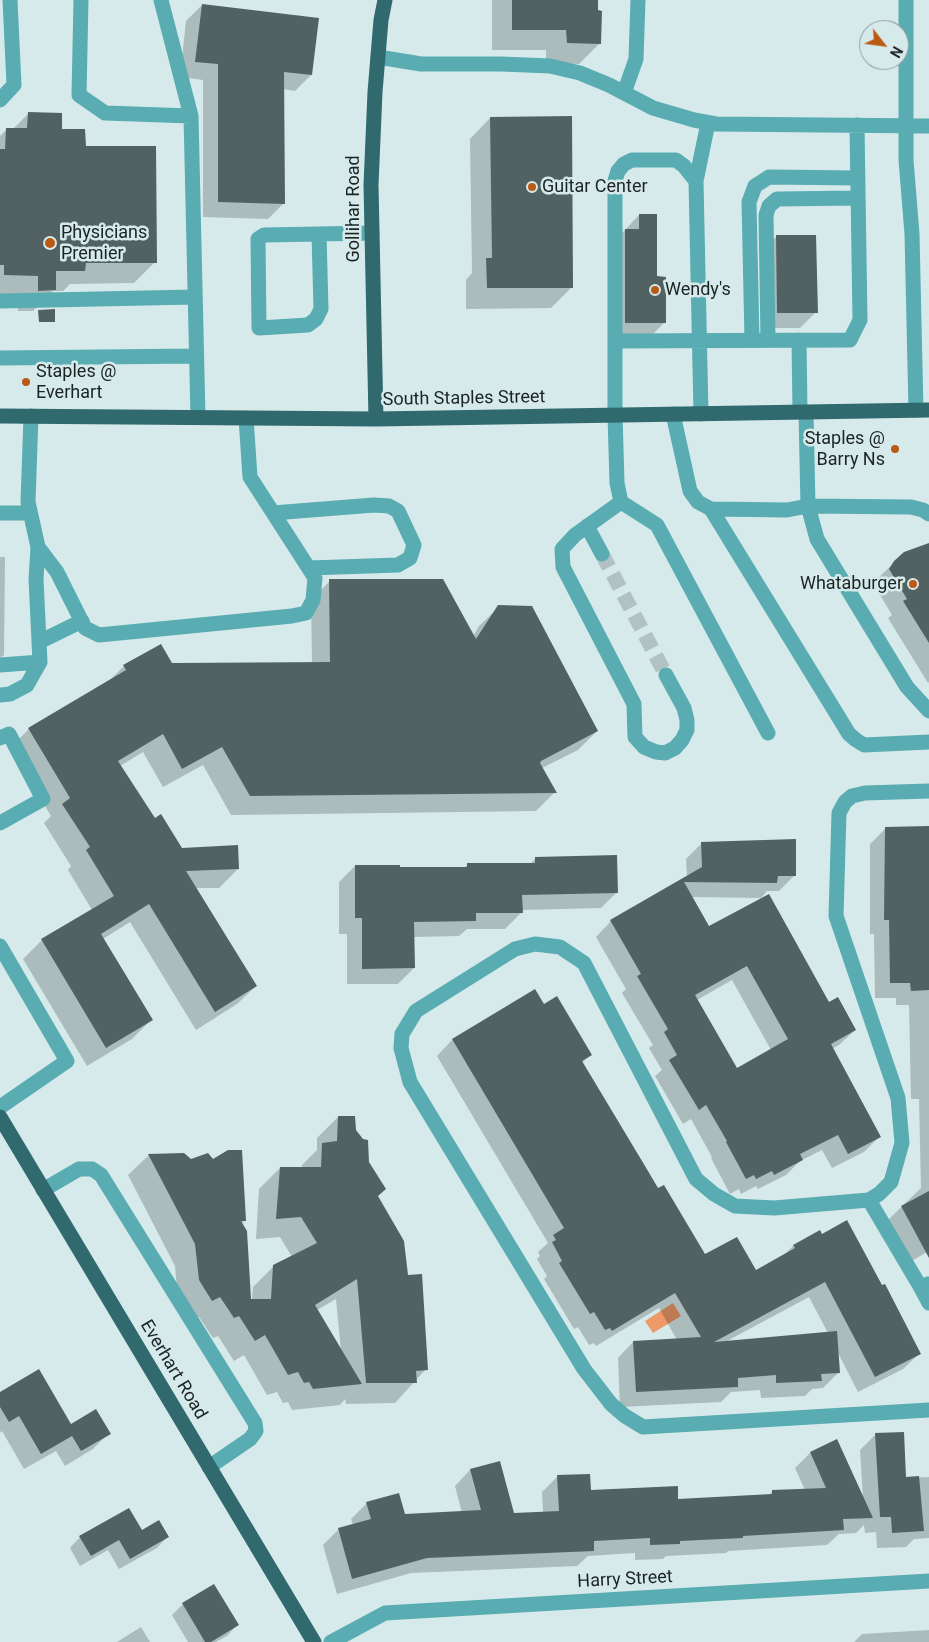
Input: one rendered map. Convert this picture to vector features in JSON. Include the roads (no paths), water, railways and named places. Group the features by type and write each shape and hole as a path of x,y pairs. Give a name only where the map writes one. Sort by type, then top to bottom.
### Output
{"main road":[{"name":"Gollihar Road","path":"376,419 372,176 378,57 385,0"},
{"name":"South Staples Street","path":"0,416 376,419 923,410"},
{"name":"Everhart Road","path":"0,1117 314,1642"}],"street":[{"path":"0,100 14,85 10,0"},
{"path":"81,0 79,95 105,113 191,116"},
{"path":"161,0 191,116 198,417"},
{"path":"624,93 636,59 638,0"},
{"path":"906,0 906,160 923,410"},
{"path":"378,57 420,64 550,66 580,74 653,108 708,123 929,126"},
{"path":"701,414 696,181 708,123"},
{"path":"615,342 850,340 860,320 857,125"},
{"path":"696,181 684,166 676,160 632,160 624,164 618,171 615,181 615,415 617,483 621,502 657,525 768,733"},
{"path":"752,340 749,202 755,186 769,177 858,178"},
{"path":"768,340 766,215 769,206 776,199 858,198"},
{"path":"319,234 321,309 316,319 308,325 259,328 258,239 264,235 372,233"},
{"path":"0,301 195,296"},
{"path":"799,340 808,506 817,538 907,688 929,710"},
{"path":"0,358 196,356"},
{"path":"674,414 690,491 698,502 712,510 849,734 864,745 929,742"},
{"path":"0,695 10,694 27,685 40,662 36,579 38,547 28,502 31,416"},
{"path":"38,547 57,572 85,628 99,635 306,613 313,600 315,578 250,477 246,418"},
{"path":"621,502 575,535 562,549 563,567 634,704 636,737 644,747 656,752 665,752 675,748 687,730 684,708 666,675"},
{"path":"274,513 374,505 388,506 398,511 414,545 410,558 398,565 309,568"},
{"path":"712,510 787,510 808,506 911,507 929,514"},
{"path":"0,513 30,513"},
{"path":"587,526 602,554"},
{"path":"39,642 82,621"},
{"path":"0,665 40,662"},
{"path":"0,738 9,734 42,799 0,823"},
{"path":"929,790 865,793 852,796 845,802 839,812 836,916 898,1098 901,1125 902,1143 890,1182 869,1200 764,1207 735,1206 714,1194 696,1179 584,963 560,947 535,944 515,950 416,1011 402,1034 401,1048 410,1082 584,1369 611,1404 625,1416 643,1427 929,1410"},
{"path":"0,946 67,1061 0,1107"},
{"path":"44,1190 79,1169 92,1169 101,1175 255,1423 256,1431 250,1439 209,1467"},
{"path":"869,1200 925,1286 929,1303"},
{"name":"Harry Street","path":"331,1642 385,1613 929,1581"}],"tunnel":[{"path":"602,554 666,675"}],"place":[{"name":"Guitar Center","path":"532,187"},
{"name":"Physicians Premier","path":"50,243"},
{"name":"Wendy's","path":"655,290"},
{"name":"Staples @ Everhart","path":"26,382"},
{"name":"Staples @ Barry Ns","path":"895,449"},
{"name":"Whataburger","path":"913,584"}]}
